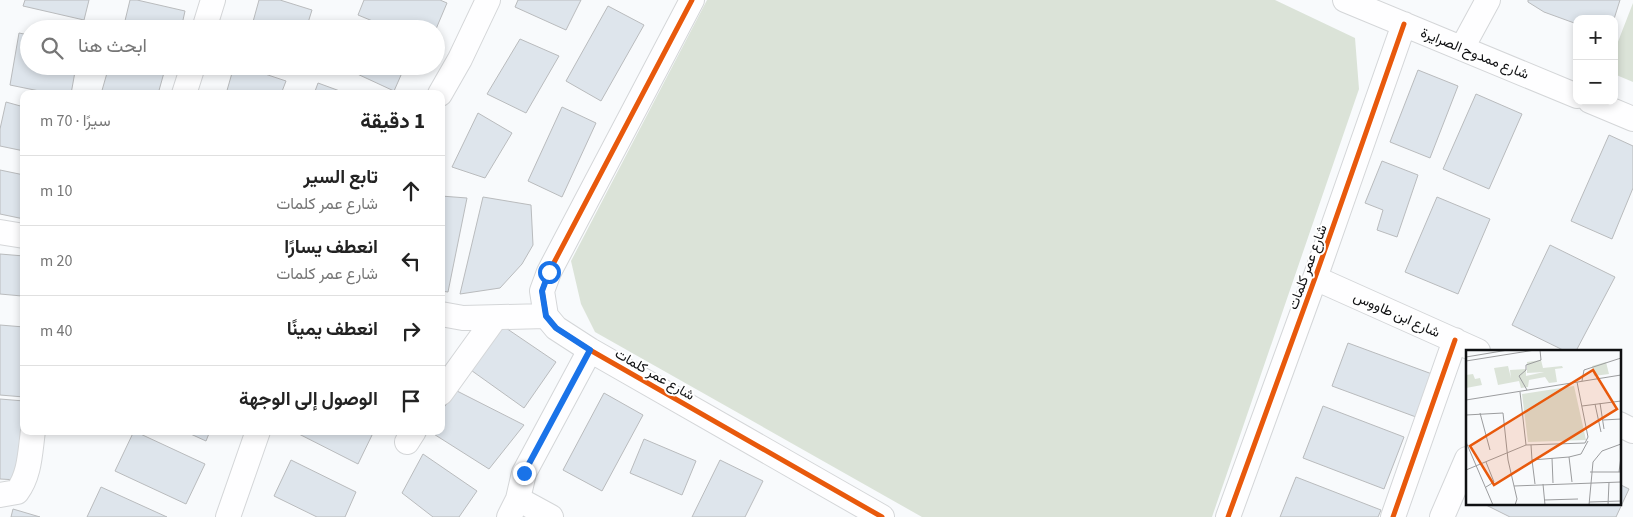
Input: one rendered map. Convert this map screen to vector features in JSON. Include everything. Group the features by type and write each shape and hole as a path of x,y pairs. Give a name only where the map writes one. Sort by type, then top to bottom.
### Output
{"street":[{"path":"207,20 213,0"},
{"path":"442,90 460,59 488,0"},
{"path":"445,315 463,318 546,316 542,291 549,272 692,0"},
{"name":"شارع ممدوح الصرايرة","path":"1345,0 1573,94"},
{"path":"1462,48 1488,0"},
{"name":"شارع عمر كلمات","path":"1228,517 1315,278 1404,24"},
{"path":"185,90 190,75"},
{"path":"1600,105 1633,119"},
{"path":"0,232 20,235"},
{"name":"شارع ابن طاووس","path":"1315,278 1476,350"},
{"name":"شارع عمر كلمات","path":"546,316 556,328 590,350 882,517"},
{"path":"445,387 495,318"},
{"path":"1392,517 1455,340"},
{"path":"551,517 514,508 524,473 590,350"},
{"path":"1620,424 1633,431"},
{"path":"0,495 16,492 22,484 27,471 32,435"},
{"path":"228,517 257,435"},
{"path":"1442,517 1466,461"}],"shaded area":[{"path":"707,0 1275,0 1355,38 1359,89 1212,517 922,517 595,332 581,304 571,261"},
{"path":"1633,3 1633,82 1618,76 1618,42"}],"building":[{"path":"25,0 89,0 84,20 23,6"},
{"path":"130,0 185,11 183,20 125,20"},
{"path":"259,0 280,0 312,10 309,20 253,20"},
{"path":"364,0 440,0 447,3 440,20 370,20 358,15"},
{"path":"518,0 581,0 566,30 515,7"},
{"path":"1528,0 1620,0 1615,15 1573,15 1573,23 1544,12 1528,2"},
{"path":"608,6 644,25 601,101 566,81"},
{"path":"19,33 20,75 74,75 72,90 34,90 10,85"},
{"path":"520,39 559,56 526,113 487,94"},
{"path":"1418,70 1458,86 1430,158 1390,142"},
{"path":"106,75 163,75 159,90 102,90"},
{"path":"231,75 268,75 286,81 283,90 227,90"},
{"path":"359,75 401,75 394,90"},
{"path":"318,83 337,90 315,90"},
{"path":"1476,94 1522,114 1489,189 1443,169"},
{"path":"6,102 20,106 20,150 0,146 0,129"},
{"path":"562,107 596,123 562,197 528,181"},
{"path":"478,113 512,133 485,178 452,167"},
{"path":"1609,135 1633,146 1633,188 1612,239 1571,221"},
{"path":"1382,161 1418,175 1397,237 1377,230 1383,210 1365,203"},
{"path":"0,170 20,174 20,218 0,214"},
{"path":"445,196 467,198 448,292 445,292"},
{"path":"483,197 531,205 533,245 522,264 500,288 460,294"},
{"path":"1437,197 1490,219 1458,294 1405,272"},
{"path":"1550,245 1615,277 1577,350 1563,350 1512,325"},
{"path":"0,254 20,256 20,296 0,294"},
{"path":"500,324 556,362 524,408 468,368"},
{"path":"0,325 20,327 20,397 0,395"},
{"path":"1348,343 1432,374 1416,417 1332,386"},
{"path":"457,391 524,425 489,469 435,435 445,435 445,406"},
{"path":"604,393 643,415 602,491 563,470"},
{"path":"0,399 20,401 21,435 18,480 0,479"},
{"path":"1323,406 1404,437 1384,489 1303,458"},
{"path":"132,435 143,435 205,464 186,504 115,471"},
{"path":"193,435 208,435 206,441"},
{"path":"301,435 372,435 358,464"},
{"path":"644,439 696,461 682,495 630,473"},
{"path":"423,454 477,491 459,517 433,517 402,493"},
{"path":"291,460 356,492 345,517 317,517 274,496"},
{"path":"720,460 763,481 745,517 692,517"},
{"path":"1296,477 1381,510 1378,517 1280,517"},
{"path":"1620,484 1629,489 1616,517 1510,517 1484,504 1620,504"},
{"path":"101,487 167,517 87,517"},
{"path":"13,509 40,517 11,517"}],"cycle path":[{"path":"692,0 549,272 542,291 546,316 556,328 590,350 882,517"},
{"path":"1228,517 1315,278 1404,24"},
{"path":"1393,517 1455,340"}],"route":[{"path":"524,473 590,350 556,328 546,316 542,291 549,272"}]}
